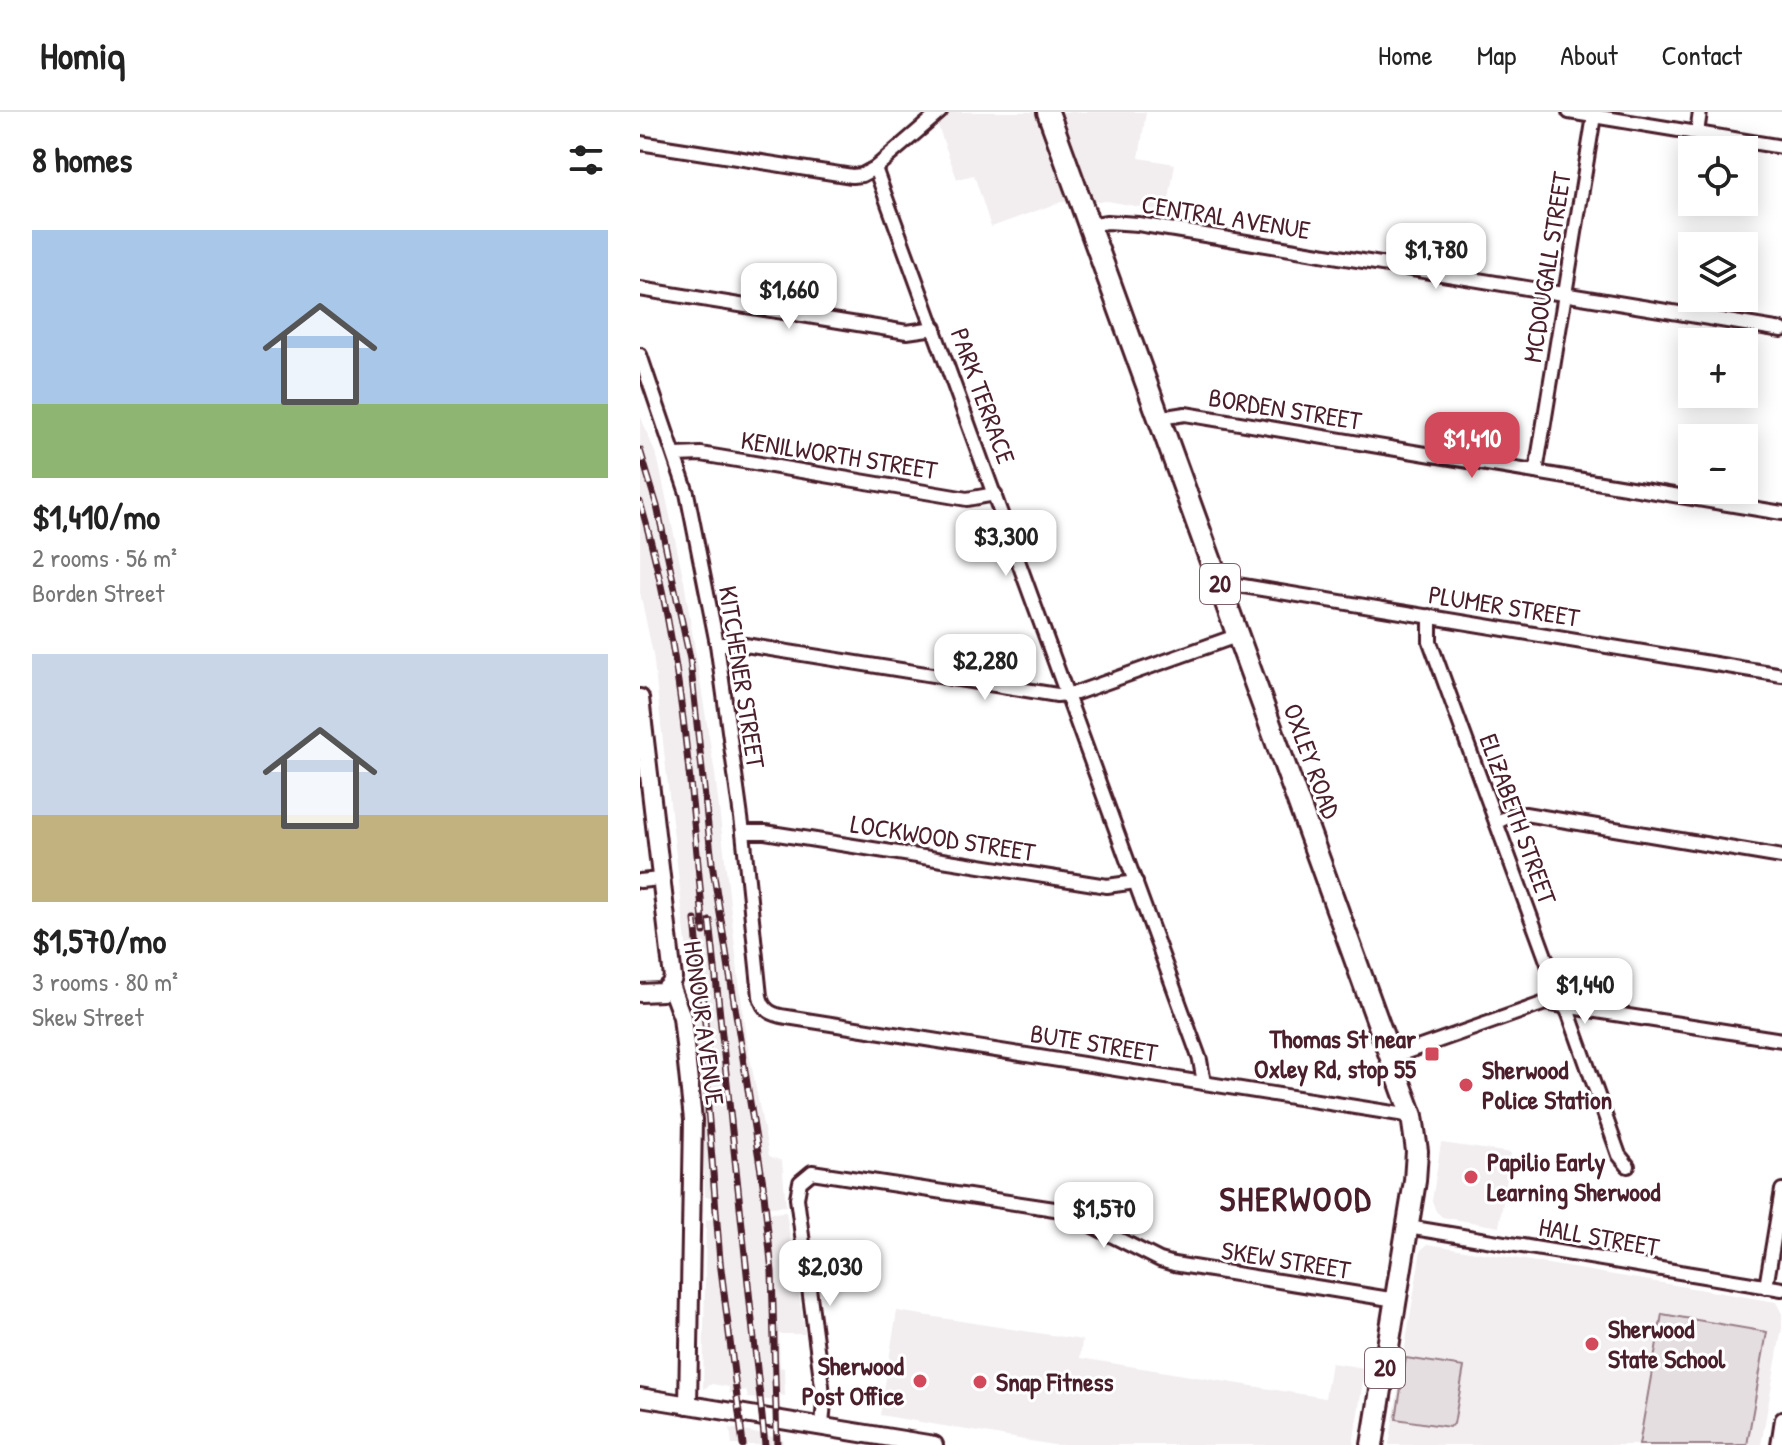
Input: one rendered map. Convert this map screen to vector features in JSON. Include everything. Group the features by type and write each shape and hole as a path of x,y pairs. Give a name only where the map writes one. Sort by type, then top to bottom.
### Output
{"main road":[{"name":"OXLEY ROAD","path":"1048,112 1412,1116 1417,1161 1372,1445"}],"street":[{"path":"640,143 852,176 862,175 875,168 940,112"},
{"path":"1569,112 1782,147"},
{"path":"1697,133 1700,112"},
{"name":"MCDOUGALL STREET","path":"1536,472 1594,116"},
{"name":"PARK TERRACE","path":"875,168 1136,882 1200,1060 1204,1083"},
{"name":"CENTRAL AVENUE","path":"1089,225 1107,222 1138,224 1782,330"},
{"path":"640,289 907,332 935,328"},
{"name":"KITCHENER STREET","path":"640,355 676,455 690,506 717,644 743,832 760,996 768,1012"},
{"name":"BORDEN STREET","path":"1160,418 1185,414 1782,513"},
{"name":"KENILWORTH STREET","path":"676,455 701,454 967,499 995,494"},
{"name":"PLUMER STREET","path":"1219,582 1782,675"},
{"name":"ELIZABETH STREET","path":"1430,616 1430,642 1619,1155 1628,1166"},
{"path":"717,644 739,644 1057,695 1076,693 1239,635"},
{"name":"HONOUR AVENUE","path":"640,698 673,978 670,985 682,1017 693,1120 688,1405"},
{"path":"1496,822 1525,814 1782,857"},
{"name":"LOCKWOOD STREET","path":"743,832 765,832 1107,886 1136,882"},
{"path":"640,881 660,879"},
{"path":"640,993 662,992 670,985"},
{"path":"1392,1057 1545,1003 1782,1040"},
{"name":"BUTE STREET","path":"768,1012 1412,1116"},
{"name":"SKEW STREET","path":"822,1426 822,1389 797,1198 803,1178 812,1172 1061,1210 1160,1260 1174,1264 1396,1300"},
{"path":"1766,1287 1782,1190"},
{"name":"HALL STREET","path":"1408,1227 1782,1289"},
{"path":"640,1397 934,1445"},
{"path":"1778,1445 1782,1419"}],"shaded area":[{"path":"933,112 1146,112 1139,158 1175,164 1167,212 1108,201 1061,202 991,227 974,175 957,179"},
{"path":"640,415 658,460 684,581 715,774 745,1032 769,1156 782,1161 786,1206 770,1207 770,1213 786,1212 805,1334 779,1334 785,1396 780,1395 779,1401 748,1398 746,1390 729,1393 729,1387 712,1384 703,1389 706,1220 713,1219 711,1197 705,1197 697,1040 653,654 640,592"},
{"name":"Papilio Early Learning Sherwood","path":"1441,1143 1511,1153 1499,1227 1442,1217 1436,1211 1432,1201"},
{"name":"Sherwood State School","path":"1428,1244 1776,1302 1782,1314 1782,1328 1761,1445 1389,1445 1421,1250"},
{"path":"897,1311 1082,1340 1080,1358 1325,1398 1331,1363 1365,1368 1353,1445 1054,1445 880,1415"},
{"path":"1662,1314 1767,1332 1747,1445 1639,1445"},
{"path":"1406,1358 1464,1367 1454,1424 1449,1427 1396,1419"},
{"path":"730,1428 783,1439 783,1445 732,1445"}],"railway":[{"path":"640,450 657,506 690,659 712,863 763,1184 772,1272 777,1445"},
{"path":"640,502 654,554 675,661 689,769 704,932"},
{"path":"695,920 707,1043 708,1109 720,1261 743,1445"},
{"path":"710,921 765,1445"}],"place":[{"name":"Thomas St near Oxley Rd, stop 55","path":"1432,1054"},
{"name":"Sherwood Police Station","path":"1466,1085"},
{"name":"Papilio Early Learning Sherwood","path":"1471,1177"},
{"name":"Sherwood State School","path":"1592,1344"},
{"name":"Sherwood Post Office","path":"920,1381"},
{"name":"Snap Fitness","path":"980,1382"}],"district":[{"name":"SHERWOOD","path":"1296,1199"}]}
